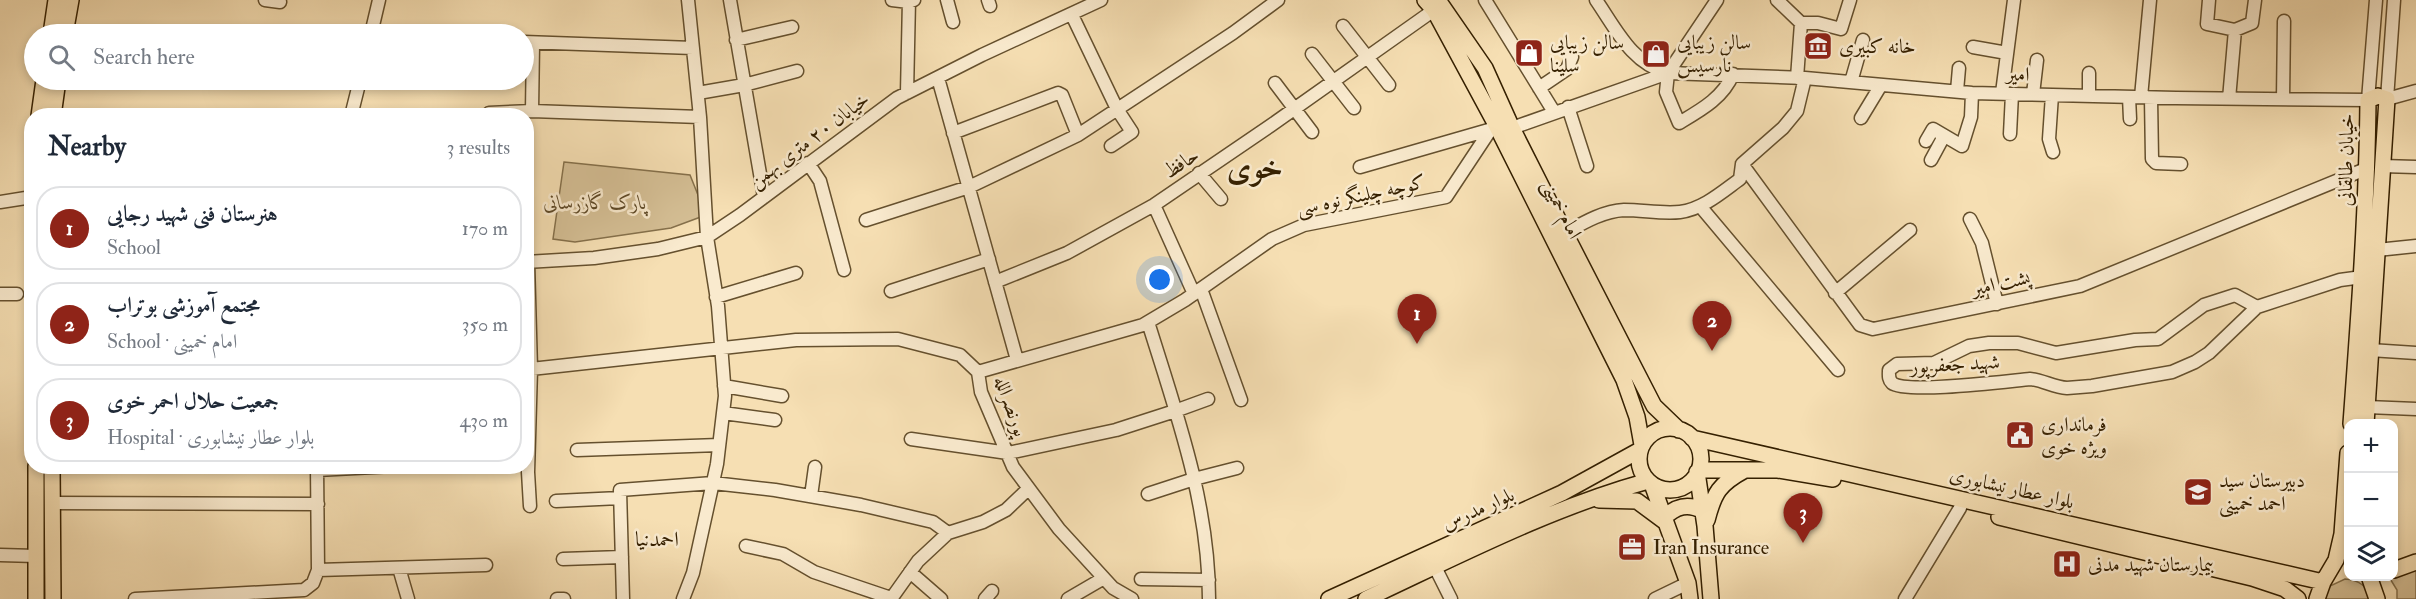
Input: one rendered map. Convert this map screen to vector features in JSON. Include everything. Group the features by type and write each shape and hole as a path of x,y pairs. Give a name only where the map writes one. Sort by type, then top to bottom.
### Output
{"main road":[{"path":"52,24 56,0"},
{"path":"67,24 71,0"},
{"name":"امام خمینی","path":"1432,3 1624,380 1637,417 1641,447"},
{"name":"امام خمینی","path":"1432,3 1485,68 1512,128 1654,406 1685,434"},
{"path":"40,108 43,90"},
{"path":"54,108 57,90"},
{"name":"خیابان طالقانی","path":"2351,419 2362,277 2375,167 2387,99 2378,96 2368,99 2375,167 2377,250 2366,419"},
{"path":"1637,417 1648,416 1654,406"},
{"path":"1689,591 1650,482 1640,466 1641,447 1658,430 1685,434 1699,450 1698,471 1711,599"},
{"name":"بلوار عطار نیشابوری","path":"1685,434 2086,532 2252,578 2285,589 2298,599"},
{"name":"بلوار مدرس","path":"1329,599 1562,493 1607,470 1641,447"},
{"path":"1607,470 1621,472 1623,476 1623,482 1614,490"},
{"path":"1704,519 1719,488 1746,470"},
{"name":"بلوار عطار نیشابوری","path":"1698,471 1778,470 1814,475 1960,508 2294,574 2322,582"},
{"path":"1650,482 1660,488 1678,488 1692,480 1698,471"},
{"path":"2317,599 2322,582 2336,560 2342,534 2347,473"},
{"path":"36,474 36,599"},
{"path":"52,474 53,599"},
{"name":"بلوار مدرس","path":"1366,599 1584,500 1650,482"},
{"path":"1584,500 1637,501 1665,521"},
{"path":"1665,521 1681,507 1696,507 1704,519"},
{"path":"2294,574 2320,566 2330,559 2342,534"},
{"path":"2398,567 2416,562"},
{"path":"2374,581 2377,599"}],"street":[{"path":"265,0 280,2"},
{"path":"373,24 379,0"},
{"path":"683,599 693,573 713,483 723,413 724,386 716,297 707,237 700,117 688,0"},
{"path":"729,0 764,197"},
{"path":"892,0 910,1 907,93"},
{"path":"947,0 953,22"},
{"name":"خیابان ۲۰ متری بهمن","path":"534,262 594,258 658,249 707,237 907,93 1101,0"},
{"path":"866,220 969,187 1078,135 1198,57 1278,0"},
{"path":"1485,0 1554,112"},
{"path":"1596,0 1637,57 1652,69 1668,73"},
{"path":"1717,0 1668,73 1666,92 1679,123 1713,101 1727,88 1733,74"},
{"path":"1777,0 1801,23 1818,23 1841,29 1850,0"},
{"path":"2150,0 2140,97 2153,162 2181,164"},
{"path":"2208,0 2207,24 2235,30 2253,23 2255,0"},
{"path":"2368,99 2376,0"},
{"path":"2394,0 2387,99 2416,91"},
{"path":"2010,134 2007,53 2012,1"},
{"name":"حافظ","path":"995,282 1067,253 1154,205 1368,58 1432,3"},
{"path":"1072,15 1117,109 1132,132 1111,146"},
{"path":"2283,99 2284,21"},
{"path":"1565,233 1586,222 1622,210 1680,212 1700,206 1740,179 1742,164 1784,128 1797,111 1801,78 1801,23"},
{"path":"1343,26 1389,85"},
{"path":"736,40 792,27"},
{"path":"2229,99 2235,30"},
{"path":"1851,82 1863,40"},
{"path":"534,42 693,48"},
{"path":"1973,47 2007,53"},
{"path":"1312,54 1354,108"},
{"path":"1539,88 1567,69 1572,57"},
{"path":"2033,94 2037,60"},
{"path":"1957,91 1959,68"},
{"path":"698,93 744,85 797,71"},
{"path":"1512,128 1668,73"},
{"name":"امیر","path":"1668,73 1801,78 1972,93 2229,99 2368,99"},
{"path":"2089,73 2089,96"},
{"path":"938,78 1017,360"},
{"path":"1275,83 1312,132"},
{"path":"1860,117 1881,85"},
{"path":"353,108 358,90"},
{"path":"531,90 532,108"},
{"path":"954,133 1058,93 1062,95 1078,135"},
{"path":"1926,141 1933,129 1962,146 1971,117 1972,93"},
{"path":"2052,95 2049,139 2053,152"},
{"path":"2130,119 2140,97"},
{"path":"1568,107 1587,166"},
{"path":"534,111 700,117"},
{"path":"1360,166 1493,126"},
{"name":"کوچه چلینگر نوه سی","path":"978,372 1148,322 1272,239 1304,225 1446,197 1493,126"},
{"path":"1931,160 1944,136"},
{"path":"808,163 820,181 844,270"},
{"name":"پشت امیر","path":"1742,164 1860,325 1873,329 2080,286 2375,167"},
{"path":"2375,167 2416,167"},
{"path":"1199,173 1221,199"},
{"path":"0,202 24,198"},
{"path":"1154,205 1197,291 1241,400"},
{"path":"1700,206 1838,370"},
{"path":"1970,219 1982,243 1997,304"},
{"path":"1835,293 1910,230"},
{"path":"2377,250 2416,246"},
{"path":"891,291 989,259"},
{"path":"716,297 796,273"},
{"name":"شهید جعفرپور","path":"2257,308 2235,296 2204,305 2158,339 2135,340 2056,352 2012,343 1969,346 1934,363 1897,364 1889,370 1888,378 1898,386 1918,387 2030,379 2040,380 2055,387 2067,388 2149,377 2172,372 2195,362 2221,343 2257,308 2340,280 2362,277"},
{"path":"0,294 17,294"},
{"path":"1148,322 1184,437 1194,479 1209,580 1209,599"},
{"name":"پورنصرالله","path":"534,369 796,340 898,339 960,355 978,372 981,392 1013,467 1028,489 1059,529 1113,588 1132,599"},
{"path":"2370,350 2416,353"},
{"path":"724,386 782,396"},
{"path":"911,439 1008,453 1088,437 1208,399"},
{"path":"2367,407 2416,410"},
{"path":"723,413 775,420"},
{"path":"577,450 719,445"},
{"path":"811,496 814,467"},
{"path":"1148,494 1237,468"},
{"path":"135,599 304,590 312,583 318,570 317,474"},
{"path":"528,474 530,506"},
{"path":"622,599 620,490 713,483 811,496 933,522 948,533"},
{"path":"746,546 783,554 814,572 891,598 918,561 948,533 983,522 1006,510 1028,489"},
{"path":"556,501 620,498"},
{"path":"52,503 318,504"},
{"path":"1905,599 1960,508"},
{"path":"0,555 36,556"},
{"path":"563,559 622,557"},
{"path":"318,570 486,565"},
{"path":"1434,567 1450,599"},
{"path":"399,568 408,599"},
{"path":"910,572 941,599"},
{"path":"1068,599 1104,578"},
{"path":"1141,579 1209,580"},
{"path":"1655,599 1689,591"}],"green space":[{"name":"پارک گازرسانی","path":"564,162 690,175 706,215 671,228 575,242 553,239"},
{"path":"2416,564 2416,599 2397,599 2397,590 2391,581 2398,581 2398,574"},
{"path":"2344,579 2355,581 2362,584 2372,599 2323,599 2330,586"}],"place":[{"name":"خانه کبیری","path":"1818,46"},
{"name":"سالن زیبایی سلینا","path":"1529,53"},
{"name":"سالن زیبایی نارسیس","path":"1656,54"},
{"name":"هنرستان فنی شهید رجایی","path":"1417,344"},
{"name":"مجتمع آموزشی بوتراب","path":"1712,351"},
{"name":"فرمانداری ویژه خوی","path":"2020,435"},
{"name":"دبیرستان سید احمد خمینی","path":"2198,492"},
{"name":"جمعیت حلال احمر خوی","path":"1803,543"},
{"name":"Iran Insurance","path":"1632,547"},
{"name":"بیمارستان شهید مدنی","path":"2067,564"}],"district":[{"name":"خوی","path":"1255,168"},
{"name":"احمدنیا","path":"657,539"}]}
